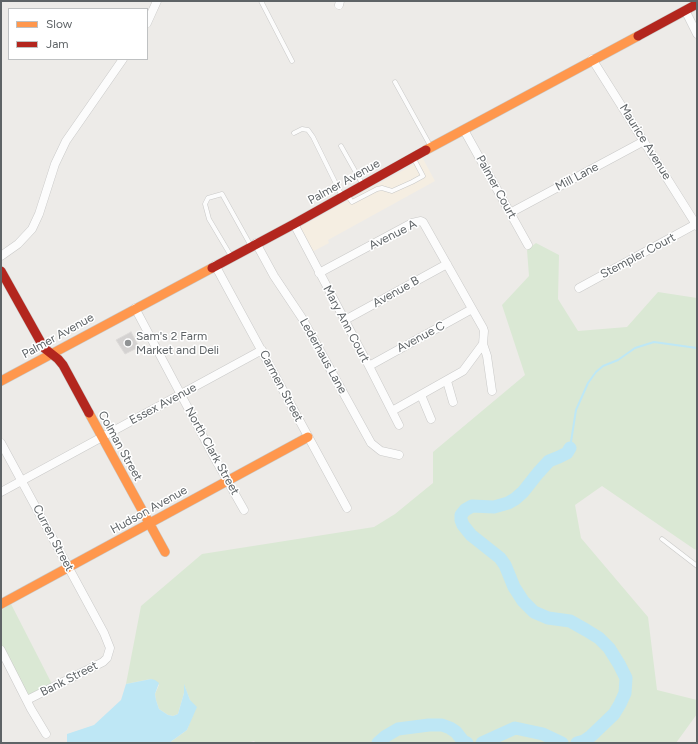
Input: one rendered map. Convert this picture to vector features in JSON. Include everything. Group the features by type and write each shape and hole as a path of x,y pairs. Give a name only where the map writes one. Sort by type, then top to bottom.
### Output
{"street":[{"path":"148,21 157,1"},
{"name":"Palmer Avenue","path":"1,381 231,256 294,224 592,59 697,4"},
{"path":"685,10 697,34"},
{"name":"Maurice Avenue","path":"592,59 697,225"},
{"path":"1,256 18,244 32,229 39,214 55,164 66,141 122,60"},
{"name":"Palmer Court","path":"464,130 528,245"},
{"name":"Mill Lane","path":"510,213 644,141"},
{"name":"Avenue A","path":"320,272 412,223 421,220 427,226 447,264"},
{"name":"Mary Ann Court","path":"294,224 369,366 398,425"},
{"name":"Stempler Court","path":"579,288 697,225"},
{"name":"Lederhaus Lane","path":"253,245 302,318 371,443 381,451 399,455"},
{"path":"447,264 484,331 483,344 487,356 492,391"},
{"name":"Avenue B","path":"345,320 447,264"},
{"name":"Carmen Street","path":"215,265 347,508"},
{"name":"Colman Street","path":"1,271 44,348 58,359 63,366 165,552"},
{"name":"North Clark Street","path":"135,308 244,510"},
{"name":"Avenue C","path":"369,366 472,309"},
{"path":"392,411 463,371 483,344"},
{"name":"Essex Avenue","path":"1,492 262,350"},
{"path":"447,380 453,402"},
{"path":"421,395 431,419"},
{"name":"Hudson Avenue","path":"1,604 308,437"},
{"name":"Curren Street","path":"1,443 104,633"},
{"name":"Bank Street","path":"28,700 103,662 107,658 110,648 104,633"},
{"path":"1,650 46,734"}],"lane":[{"path":"261,1 292,61"},
{"path":"395,82 432,147"},
{"path":"294,133 302,129 308,130 344,195 352,202 377,189 382,188 392,191 423,176 413,158"},
{"path":"341,146 367,183 377,189"},
{"path":"231,256 209,219 205,204 208,198 222,194 253,245"},
{"path":"662,539 697,566"}],"shaded area":[{"path":"422,157 435,181 328,240 329,243 312,252 300,227 411,166"}],"green space":[{"path":"536,243 559,255 558,299 578,331 627,327 658,292 697,298 697,550 602,486 575,505 581,538 648,617 657,690 697,700 697,714 676,743 256,743 254,741 247,743 169,743 187,730 192,716 190,700 184,685 184,693 178,714 173,716 168,715 159,709 155,694 159,685 151,679 126,684 141,606 202,554 374,527 395,514 433,483 433,452 525,375 502,305 529,276 527,250"},
{"path":"11,604 53,686 29,699 1,649 1,610"}],"water":[{"path":"151,679 159,683 155,694 159,709 168,715 173,716 178,714 184,693 184,684 190,700 197,707 187,730 169,743 67,743 67,734 94,725 121,700 126,684"}],"building":[{"name":"Sam's 2 Farm Market and Deli","path":"131,332 139,347 125,354 116,340"}],"waterway":[{"path":"570,448 576,410 588,383 596,372 603,366 618,360 635,348 654,342 697,348"},
{"path":"570,448 567,453 549,461 523,492 515,499 508,503 494,507 472,506 465,510 461,515 461,520 471,535 500,558 505,565 514,587 523,601 534,612 548,618 570,621 586,630 599,638 609,648 619,664 626,678 625,693 620,704 614,714 591,736 584,741 577,743"},
{"path":"378,743 398,729 429,725 442,725 450,728 467,743"},
{"path":"482,743 515,728 543,734 562,743"}],"traffic: slow":[{"path":"426,150 638,36"},
{"path":"1,381 212,268"},
{"path":"89,413 165,552"},
{"path":"1,604 308,437"}],"traffic: jam":[{"path":"638,36 697,4"},
{"path":"212,268 426,150"},
{"path":"1,271 44,348 63,365 89,413"}],"place":[{"name":"Sam's 2 Farm Market and Deli","path":"128,343"}]}
